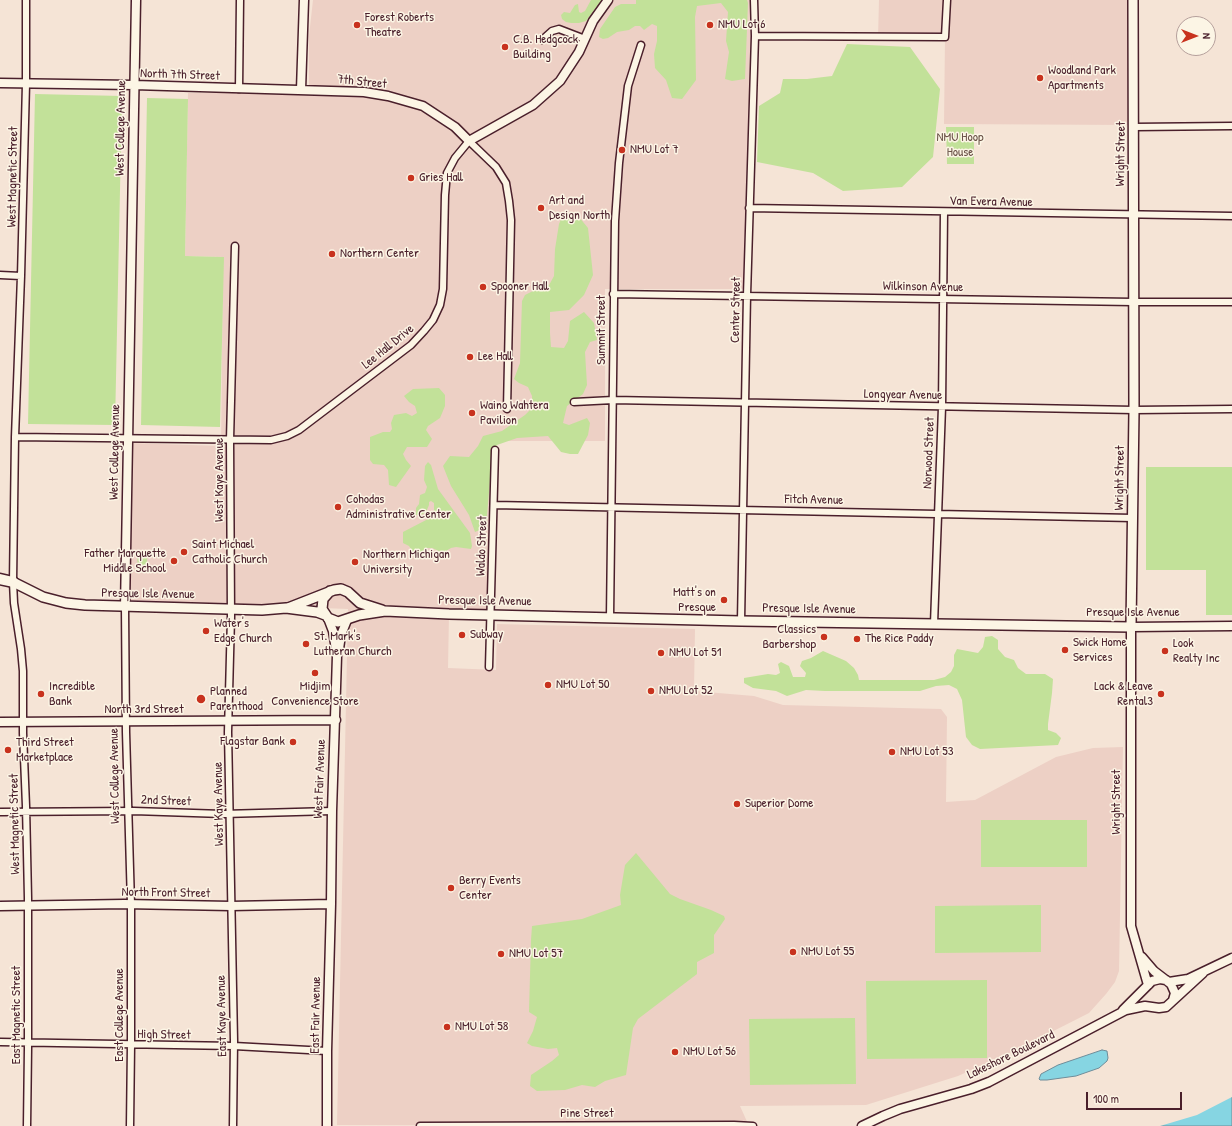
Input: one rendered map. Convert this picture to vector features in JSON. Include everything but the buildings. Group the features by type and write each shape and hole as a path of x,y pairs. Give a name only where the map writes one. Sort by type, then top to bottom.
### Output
{"main road":[{"name":"Wright Street","path":"1131,627 1134,410 1133,0"},
{"path":"0,578 13,582"},
{"name":"Presque Isle Avenue","path":"13,582 43,597 85,605 262,610 286,608 318,612 338,622 385,611 449,614 741,621 1131,627"},
{"name":"Presque Isle Avenue","path":"286,608 330,591 341,589 350,594 360,603 385,611"},
{"name":"West Fair Avenue","path":"326,617 322,610 322,602 330,591"},
{"name":"West Fair Avenue","path":"348,619 353,614 355,607 354,600 350,594"}],"street":[{"name":"West Magnetic Street","path":"26,0 26,84 15,437 13,582 14,602 23,671 27,905"},
{"name":"West College Avenue","path":"131,904 126,722 125,607 136,0"},
{"path":"239,89 240,0"},
{"path":"301,90 304,0"},
{"path":"507,409 509,201 506,182 496,167 469,141 533,105 560,81 575,59 593,21 608,0"},
{"name":"Center Street","path":"741,621 749,208 755,36 754,0"},
{"path":"755,36 945,37 947,0"},
{"path":"542,40 552,31 559,29 585,39"},
{"name":"Summit Street","path":"610,617 615,213 626,98 628,86 641,45"},
{"name":"North 7th Street","path":"0,83 134,85 239,89"},
{"name":"7th Street","path":"239,89 364,92 388,96 423,106 455,127 469,141"},
{"path":"1134,127 1232,126"},
{"name":"Lee Hall Drive","path":"15,437 271,440 287,436 299,430 411,345 433,320 440,305 443,289 445,194 447,173 455,158 469,141"},
{"name":"Van Evera Avenue","path":"749,208 1232,216"},
{"name":"Norwood Street","path":"934,624 942,406 944,212"},
{"name":"West Kaye Avenue","path":"231,906 229,721 230,440 235,246"},
{"path":"0,275 21,276"},
{"name":"Wilkinson Avenue","path":"614,294 1133,302 1232,302"},
{"name":"Longyear Avenue","path":"574,402 612,400 1134,410 1232,409"},
{"name":"Waldo Street","path":"489,667 495,450"},
{"name":"Fitch Avenue","path":"494,505 1133,518"},
{"name":"West Fair Avenue","path":"326,617 333,631 337,656"},
{"name":"West Fair Avenue","path":"331,904 332,811 337,656 341,635 348,619"},
{"name":"Presque Isle Avenue","path":"1131,627 1232,626"},
{"name":"Wright Street","path":"1131,627 1131,931 1140,955 1147,986 1145,994 1147,1001 1157,1008"},
{"name":"North 3rd Street","path":"0,722 336,720"},
{"name":"2nd Street","path":"0,812 128,811 230,814 332,811"},
{"name":"North Front Street","path":"0,906 131,904 231,906 331,904"},
{"name":"East College Avenue","path":"130,1126 131,904"},
{"name":"East Fair Avenue","path":"327,1126 327,1051 331,904"},
{"name":"East Magnetic Street","path":"27,905 27,1126"},
{"name":"East Kaye Avenue","path":"231,906 234,1046 233,1126"},
{"name":"Wright Street","path":"1140,955 1154,971 1168,981"},
{"name":"Lakeshore Boulevard","path":"1121,1012 1156,979 1168,981 1183,980 1203,973 1232,958"},
{"name":"Lakeshore Boulevard","path":"862,1126 900,1109 989,1082 1121,1012 1141,1006 1157,1008 1166,1007 1203,973"},
{"path":"1168,981 1174,991 1173,1000"},
{"name":"High Street","path":"0,1042 234,1046 327,1051"},
{"name":"Pine Street","path":"420,1126 753,1126"}],"shaded area":[{"name":"Northern Michigan University","path":"313,0 753,0 743,289 605,289 605,441 490,441 491,614 449,614 448,668 496,670 497,624 695,629 694,691 754,696 783,705 941,709 947,717 946,802 975,800 1056,757 1093,748 1123,747 1119,971 1115,982 1089,1013 1018,1049 958,1076 866,1105 740,1106 749,1126 337,1125 348,609 219,604 129,603 129,443 221,446 223,257 185,256 188,93 309,93 309,36"},
{"path":"879,0 1131,0 1130,125 944,124 945,38 878,38"}],"green space":[{"path":"591,0 604,0 598,5 586,21 571,23 562,19 561,15 564,12 570,13 575,5 578,4 579,12 581,13 585,11"},
{"path":"636,0 747,0 745,79 732,81 725,79 729,52 726,41 728,12 721,3 697,6 695,17 696,80 682,99 672,98 666,80 655,68 654,54 657,41 657,26 652,24 644,30 640,26 635,26 629,30 617,32 608,38 603,39 599,37 600,29 615,7 621,4 636,4"},
{"path":"847,44 910,47 940,89 933,157 902,187 843,191 813,173 757,162 759,106 780,93 783,79 807,79 832,76"},
{"path":"35,94 122,96 115,425 28,424"},
{"path":"147,98 188,99 185,256 224,257 220,427 141,425"},
{"name":"NMU Hoop House","path":"946,127 974,127 974,164 947,164"},
{"path":"572,213 579,217 588,228 593,275 584,295 569,310 550,312 551,347 564,348 568,341 570,321 584,312 594,323 597,340 590,342 585,352 587,385 583,394 567,406 563,423 569,425 587,418 590,423 588,435 578,454 561,452 548,436 517,438 497,445 492,457 486,527 475,532 469,515 451,486 443,466 450,456 469,457 478,446 483,436 502,431 525,415 532,408 532,396 528,387 514,379 520,363 522,301 525,295 548,287 554,276 555,249 559,224 563,215"},
{"path":"439,388 445,395 445,406 440,418 428,426 426,430 432,439 427,447 407,447 403,454 411,466 396,487 389,485 388,470 384,465 373,464 370,460 370,437 383,432 390,432 392,429 391,423 394,415 406,413 412,416 417,413 415,406 404,396 413,389"},
{"path":"428,462 431,465 438,489 470,533 471,549 456,547 446,551 439,551 432,548 427,548 418,554 414,554 409,546 403,543 403,532 428,519 434,511 434,503 431,501 429,502 426,512 421,515 416,515 416,508 419,504 420,495 425,493 427,487 424,480 425,466"},
{"path":"1146,467 1232,467 1232,615 1206,615 1206,570 1146,570"},
{"path":"137,555 147,555 147,568 138,568"},
{"path":"992,636 998,640 998,649 1005,657 1014,660 1018,668 1026,674 1045,674 1053,679 1048,730 1056,733 1061,738 1058,745 980,749 972,745 966,737 962,700 957,689 949,685 936,686 920,691 806,690 787,696 776,691 753,688 744,683 744,678 768,674 776,675 780,673 778,664 781,662 789,666 793,677 805,677 806,673 800,666 802,661 823,651 846,661 854,668 859,680 934,680 945,677 951,672 954,666 954,655 957,649 978,653 983,647 985,637"},
{"path":"981,820 1087,820 1087,867 981,867"},
{"path":"636,853 670,894 724,916 725,919 714,935 714,953 697,962 697,974 638,1019 633,1028 626,1075 605,1081 595,1087 582,1085 565,1090 537,1091 530,1086 531,1075 559,1055 557,1048 548,1049 532,1046 527,1043 533,1031 537,1017 529,1012 532,926 582,919 621,905 620,895 625,865"},
{"path":"1041,905 1041,952 935,953 935,906"},
{"path":"987,980 987,1058 867,1059 866,981"},
{"path":"855,1018 856,1084 750,1085 749,1019"}],"water":[{"path":"1102,1050 1107,1051 1108,1058 1107,1061 1099,1068 1076,1076 1047,1080 1039,1079 1041,1074 1058,1065"},
{"path":"1232,1075 1232,1126 1124,1126 1212,1089"}],"pier":[{"path":"1232,1073 1232,1097 1197,1115 1160,1126 1122,1126 1123,1124 1211,1088 1213,1080"}],"place":[{"name":"Forest Roberts Theatre","path":"357,25"},
{"name":"NMU Lot 6","path":"710,25"},
{"name":"C.B. Hedgcock Building","path":"505,47"},
{"name":"Woodland Park Apartments","path":"1040,78"},
{"name":"NMU Lot 7","path":"622,150"},
{"name":"Gries Hall","path":"411,178"},
{"name":"Art and Design North","path":"541,208"},
{"name":"Northern Center","path":"332,254"},
{"name":"Spooner Hall","path":"483,287"},
{"name":"Lee Hall","path":"470,357"},
{"name":"Waino Wahtera Pavilion","path":"472,413"},
{"name":"Cohodas Administrative Center","path":"338,507"},
{"name":"Saint Michael Catholic Church","path":"184,552"},
{"name":"Father Marquette Middle School","path":"174,561"},
{"name":"Northern Michigan University","path":"355,562"},
{"name":"Matt's on Presque","path":"724,600"},
{"name":"Water's Edge Church","path":"206,631"},
{"name":"Subway","path":"462,635"},
{"name":"Classics Barbershop","path":"824,637"},
{"name":"The Rice Paddy","path":"857,639"},
{"name":"St. Mark's Lutheran Church","path":"306,644"},
{"name":"Swick Home Services","path":"1065,650"},
{"name":"Look Realty Inc","path":"1165,651"},
{"name":"NMU Lot 51","path":"661,653"},
{"name":"Midjim Convenience Store","path":"315,673"},
{"name":"NMU Lot 50","path":"548,685"},
{"name":"NMU Lot 52","path":"651,691"},
{"name":"Incredible Bank","path":"41,694"},
{"name":"Lack & Leave Rental3","path":"1161,694"},
{"name":"Planned Parenthood","path":"201,699"},
{"name":"Flagstar Bank","path":"293,742"},
{"name":"Third Street Marketplace","path":"8,750"},
{"name":"NMU Lot 53","path":"892,752"},
{"name":"Superior Dome","path":"737,804"},
{"name":"Berry Events Center","path":"451,888"},
{"name":"NMU Lot 55","path":"793,952"},
{"name":"NMU Lot 57","path":"501,954"},
{"name":"NMU Lot 58","path":"447,1027"},
{"name":"NMU Lot 56","path":"675,1052"}]}
